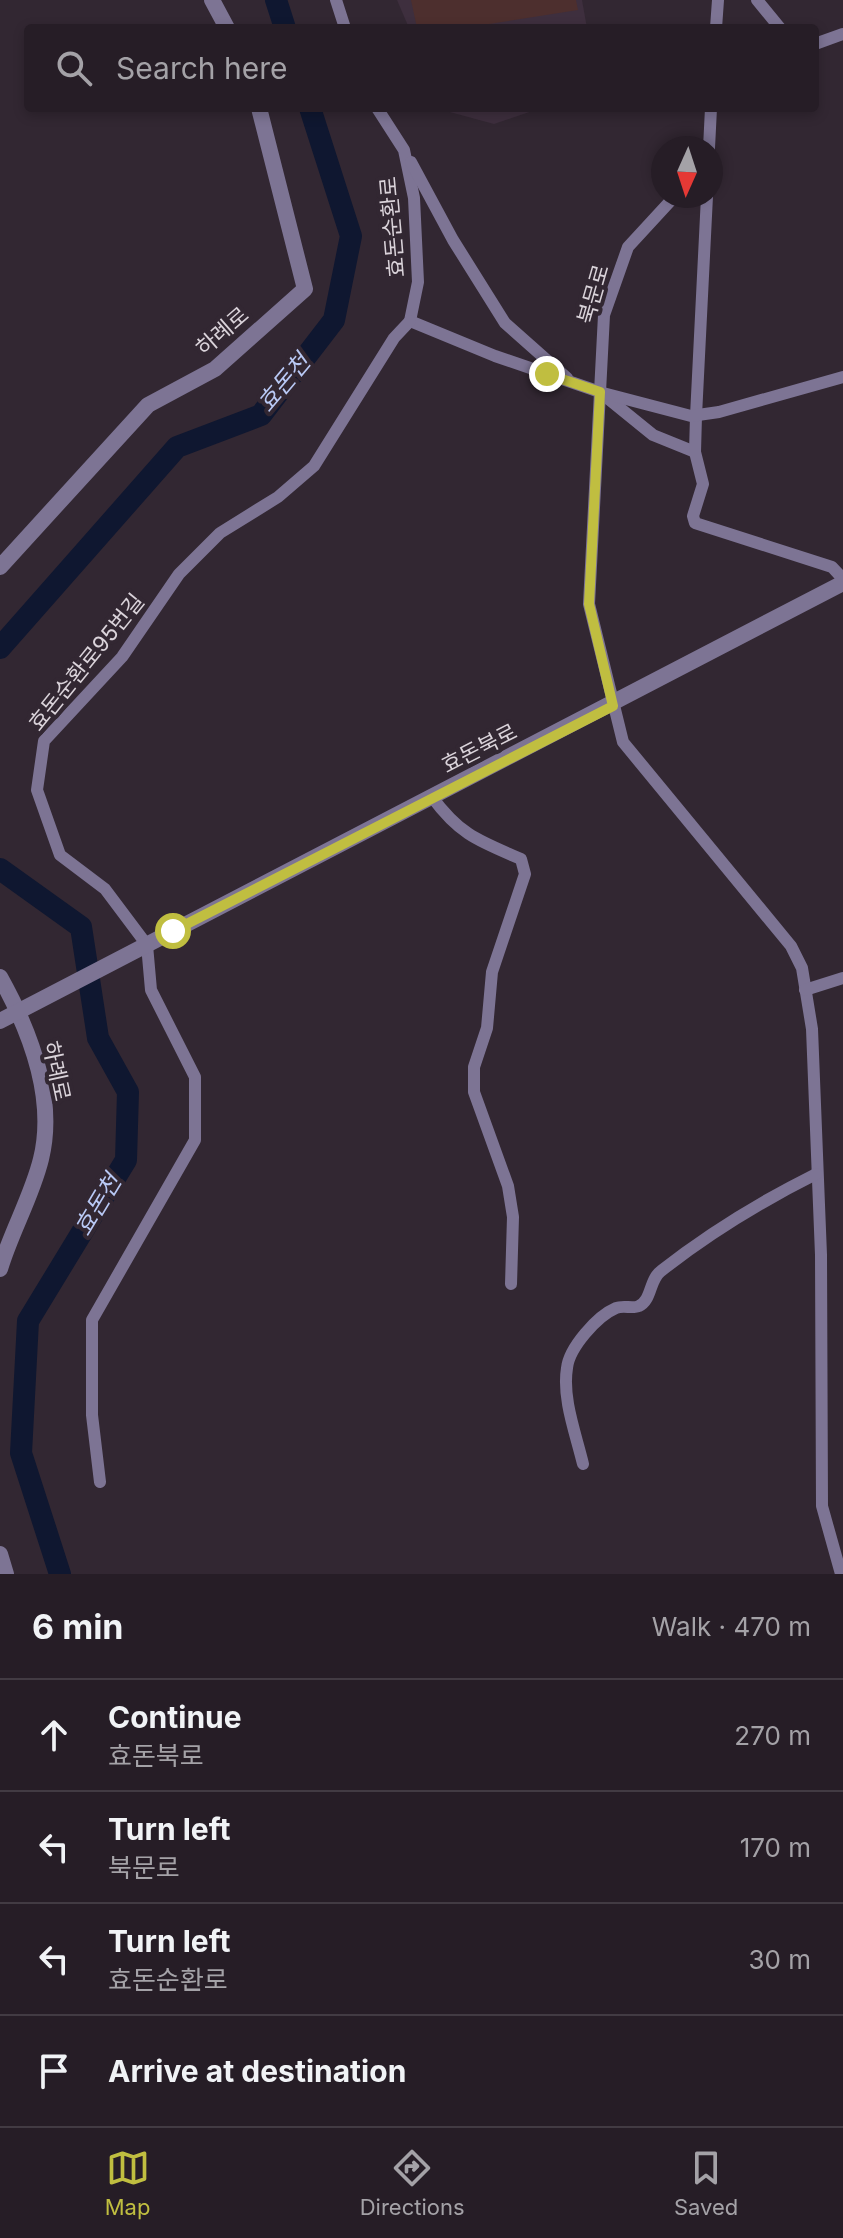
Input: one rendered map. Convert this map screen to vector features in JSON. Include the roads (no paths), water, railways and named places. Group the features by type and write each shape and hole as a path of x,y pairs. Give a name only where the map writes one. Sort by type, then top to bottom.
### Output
{"street":[{"path":"212,0 225,24"},
{"path":"336,0 344,24"},
{"path":"716,24 718,0"},
{"path":"757,0 776,24"},
{"path":"819,43 843,34"},
{"name":"하례로","path":"0,567 148,405 215,369 305,289 260,112"},
{"name":"효돈순환로","path":"380,112 404,150 414,198 418,282 410,321"},
{"path":"710,136 711,112"},
{"path":"404,150 453,240 505,323 572,382"},
{"name":"북문로","path":"664,208 628,247 604,315 589,604 623,742 791,946 802,968 812,1029 821,1255 822,1506 841,1574"},
{"path":"706,208 695,452 703,484 693,516 695,523 832,567 843,581"},
{"path":"410,321 600,392 696,416 843,377"},
{"name":"효돈순환로95번길","path":"140,948 105,889 60,855 37,790 44,741 122,657 179,574 220,533 278,497 314,466 394,338 410,321"},
{"path":"600,392 653,435 695,452"},
{"name":"효돈북로","path":"20,1012 613,706 843,581"},
{"path":"432,797 452,824 477,842 521,859 525,874 492,972 487,1028 474,1067 474,1092 508,1186 513,1217 511,1284"},
{"path":"100,1482 92,1415 92,1320 195,1140 195,1077 151,990 140,948"},
{"name":"하례로","path":"0,977 20,1012 42,1096 45,1133 41,1160 0,1269"},
{"path":"805,990 843,978"},
{"path":"0,1021 20,1012"},
{"path":"583,1464 567,1399 566,1367 571,1355 597,1322 616,1307 638,1307 647,1300 657,1273 772,1196 816,1174"},
{"path":"0,1554 6,1574"}],"waterway":[{"name":"효돈천","path":"276,0 284,24"},
{"name":"효돈천","path":"0,648 177,447 261,415 334,320 351,236 311,112"},
{"name":"효돈천","path":"0,869 81,927 98,1038 128,1092 126,1160 28,1321 21,1453 60,1574"}]}
